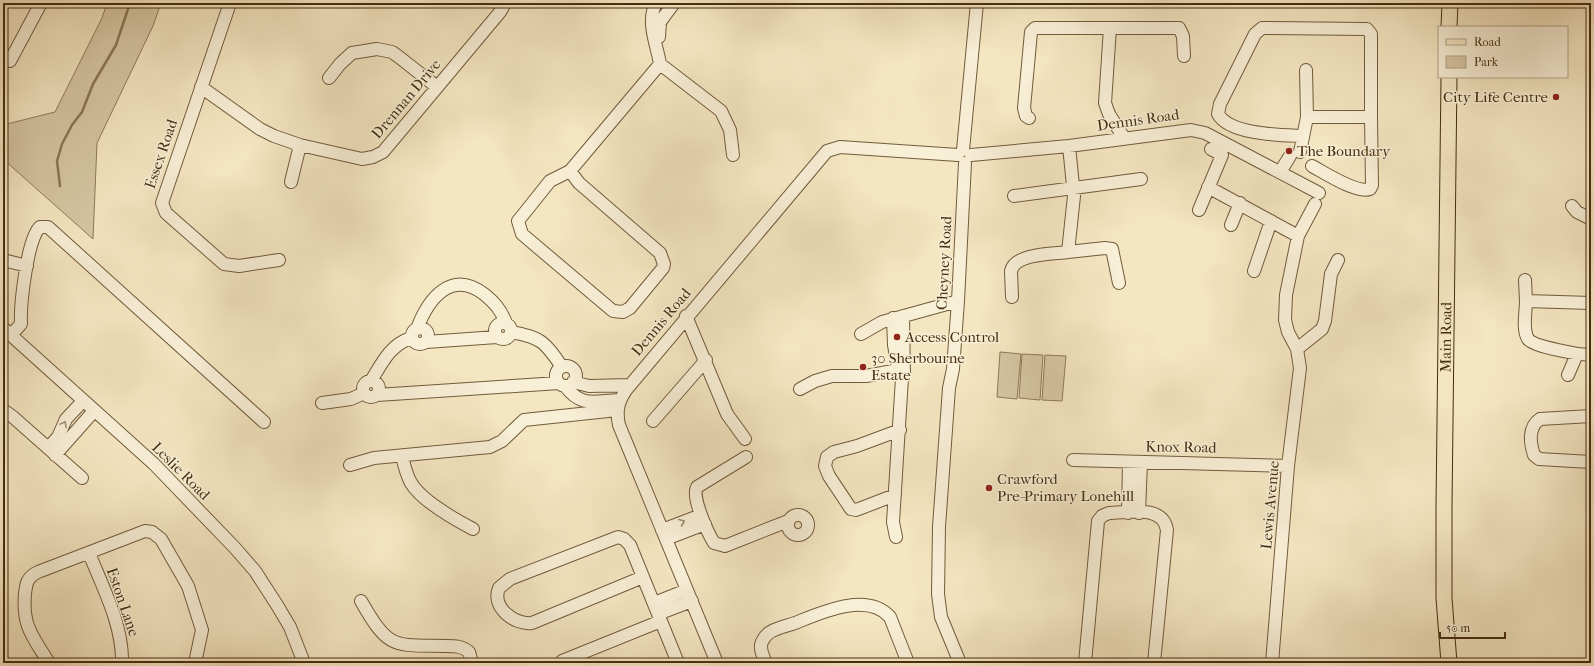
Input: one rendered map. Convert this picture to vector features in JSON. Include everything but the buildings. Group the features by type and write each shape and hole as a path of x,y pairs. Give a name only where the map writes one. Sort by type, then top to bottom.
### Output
{"main road":[{"path":"1449,26 1450,3"},
{"name":"Main Road","path":"1449,78 1444,598 1449,663"},
{"name":"Main Road","path":"1439,663 1439,625 1444,598"}],"street":[{"path":"10,61 41,3"},
{"name":"Essex Road","path":"230,3 162,199 163,208 224,264 239,266 279,260"},
{"name":"Drennan Drive","path":"201,87 267,133 300,145 362,159 373,157 383,152 500,12 505,3"},
{"path":"656,3 652,11 652,19 660,64 720,111 730,130 733,155"},
{"path":"658,52 660,22 674,3"},
{"name":"Cheyney Road","path":"960,663 941,617 938,594 939,528 949,388 953,369 958,301 964,156 977,3"},
{"path":"1030,118 1026,116 1024,108 1033,29 1038,27 1179,28 1184,36 1184,56"},
{"path":"1110,28 1104,102 1109,114 1124,138"},
{"path":"1297,149 1226,122 1220,118 1218,114 1220,104 1253,37 1262,28 1366,29 1371,34 1372,185 1370,189 1365,190 1356,188 1312,166"},
{"path":"329,78 340,64 352,53 377,49 395,54 437,87"},
{"path":"570,170 579,183 662,256 663,268 630,308 623,312 612,311 520,230 518,221 550,181 570,170 660,64"},
{"path":"1284,174 1297,149 1307,117 1306,70"},
{"path":"1307,117 1371,117"},
{"name":"Dennis Road","path":"618,405 629,386 686,316 827,151 840,147 964,156 1069,146 1182,130 1198,131 1319,193"},
{"path":"291,182 300,145"},
{"path":"1068,252 1074,188 1069,146"},
{"path":"1199,210 1222,154 1211,150"},
{"path":"1014,196 1141,179"},
{"path":"1208,187 1240,203 1298,236"},
{"path":"1231,226 1240,203"},
{"name":"Lewis Avenue","path":"1272,663 1288,466 1300,368 1297,349 1288,332 1285,311 1298,236 1315,204"},
{"path":"1572,206 1576,212 1591,219"},
{"path":"1254,271 1271,221"},
{"path":"7,331 21,324 22,294 27,266 37,230 40,227 48,227 264,422"},
{"path":"1012,296 1011,271 1018,260 1068,252 1105,248 1112,249 1119,283"},
{"path":"3,260 27,266"},
{"path":"1297,349 1322,329 1325,321 1331,274 1338,260"},
{"path":"1526,280 1526,327 1530,341 1534,344 1577,354 1591,355"},
{"path":"364,393 364,385 371,381 386,355 402,341 422,328 427,332 428,337 426,342 497,337 502,339 507,338 508,327 499,307 474,287 460,284 449,286 440,291 422,314 414,333"},
{"path":"861,334 874,325 958,301"},
{"path":"1526,301 1591,302"},
{"path":"686,316 706,360 727,414 745,439"},
{"path":"896,537 893,522 900,430 901,372 898,317"},
{"path":"508,327 533,336 544,343 562,367"},
{"name":"Leslie Road","path":"7,331 165,475 255,571 290,628 304,663"},
{"path":"1568,375 1577,354"},
{"path":"653,420 706,360"},
{"path":"566,384 576,376 574,370 569,366 562,367 556,374 566,384 573,396 580,401 595,401 618,405"},
{"path":"800,389 815,381 832,376 866,376 901,372"},
{"path":"371,381 378,385 380,390 377,395"},
{"path":"364,393 370,398 377,395 385,396 566,384 629,386"},
{"path":"595,401 596,386"},
{"path":"322,403 351,399 364,393"},
{"path":"51,451 66,419 83,401"},
{"path":"350,465 374,458 490,447 502,442 524,420 618,405"},
{"path":"618,405 619,425 717,663"},
{"path":"3,410 13,417 82,478"},
{"path":"51,451 94,411"},
{"path":"1591,416 1540,419 1534,425 1531,438 1534,454 1539,459 1591,462"},
{"path":"895,494 856,510 851,509 829,476 826,462 829,455 834,452 857,446 900,430"},
{"path":"402,456 406,473 412,484 425,498 456,520 473,529"},
{"path":"746,457 697,487 694,496 714,543 725,546 788,521"},
{"name":"Knox Road","path":"1073,460 1288,466"},
{"path":"1128,462 1133,513"},
{"path":"1133,513 1141,462"},
{"path":"1085,663 1096,524 1105,514 1133,513 1157,514 1165,522 1167,530 1154,663"},
{"path":"664,535 703,520"},
{"path":"49,663 26,622 24,609 26,582 30,576 139,532 152,532 161,539 188,586 202,630 195,663"},
{"path":"643,577 532,623 525,624 515,620 503,610 497,599 499,588 510,579 618,537 624,539 630,545 678,663"},
{"name":"Eston Lane","path":"89,553 118,629 122,650 122,663"},
{"path":"658,613 687,590"},
{"path":"562,661 658,613 692,601"},
{"path":"361,602 380,631 395,644 457,646 469,652 472,663"},
{"path":"766,663 762,652 762,641 770,632 834,608 853,606 874,608 886,613 890,617 908,663"}],"green space":[{"path":"107,3 161,3 153,26 97,143 93,239 3,159 3,125 55,112 102,18"},
{"path":"1000,352 1021,354 1017,399 997,397"},
{"path":"1022,354 1043,355 1040,400 1019,398"},
{"path":"1045,355 1066,356 1062,401 1042,400"}],"waterway":[{"path":"60,186 57,161 62,144 72,125 82,112 93,84 116,45 130,3"}],"tunnel":[{"path":"1290,156 1294,148"}],"place":[{"name":"City Life Centre","path":"1556,97"},
{"name":"The Boundary","path":"1289,151"},
{"name":"Access Control","path":"897,337"},
{"name":"30 Sherbourne Estate","path":"863,367"},
{"name":"Crawford Pre-Primary Lonehill","path":"989,488"}]}
